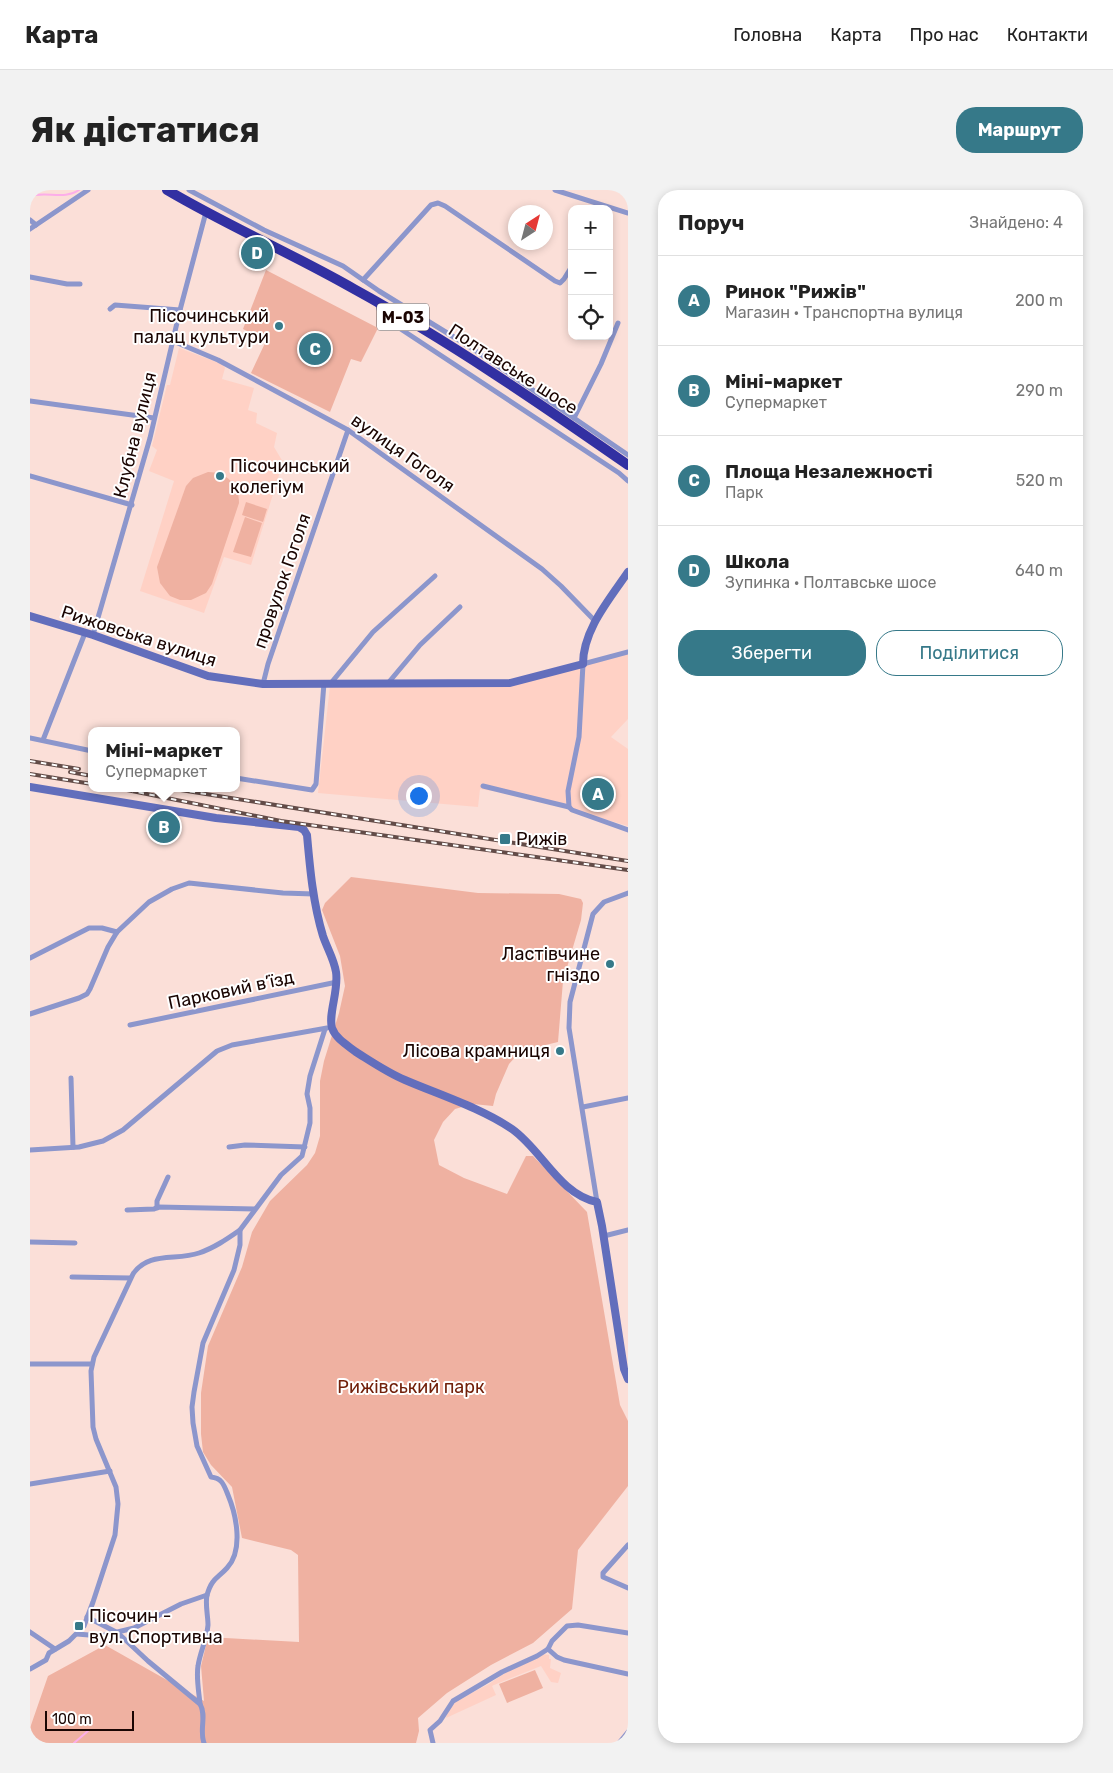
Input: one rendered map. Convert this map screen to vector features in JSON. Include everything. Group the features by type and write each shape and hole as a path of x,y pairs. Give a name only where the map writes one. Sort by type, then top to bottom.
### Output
{"highway":[{"name":"Полтавське шосе","path":"167,190 377,302 484,368 628,465"}],"street":[{"path":"30,229 88,190"},
{"path":"189,190 264,230 327,258 470,347 628,455"},
{"path":"554,190 597,205"},
{"path":"363,280 431,205 438,203 555,281 563,281 568,273"},
{"path":"613,210 628,213"},
{"name":"Клубна вулиця","path":"93,635 132,505 206,212"},
{"path":"30,220 36,225"},
{"path":"30,277 67,284 80,284"},
{"path":"377,302 382,316 611,467 628,481"},
{"path":"110,310 115,305 180,310"},
{"path":"574,418 601,364 618,324"},
{"name":"вулиця Гоголя","path":"173,341 218,360 348,430 542,569 595,621"},
{"path":"30,401 154,418"},
{"name":"провулок Гоголя","path":"263,684 268,664 348,430"},
{"path":"30,476 132,505"},
{"path":"569,806 568,791 578,736 583,650 595,621 628,572"},
{"path":"240,779 312,790 316,784 328,683 373,632 436,576"},
{"path":"389,682 420,645 460,607"},
{"name":"Рижовська вулиця","path":"30,616 93,635 208,676 263,684 510,683 628,652"},
{"path":"43,740 85,633"},
{"path":"30,738 88,750"},
{"path":"483,786 569,806 572,810 628,830"},
{"path":"30,788 304,830 307,835 314,894 324,937 336,970 337,982 332,1015 310,1076 308,1094 310,1123 302,1156 280,1175 240,1230 224,1241 197,1254 148,1261 139,1266 130,1278 92,1364 93,1427 117,1493 117,1523 108,1558 84,1626 77,1634 50,1652 42,1664 30,1669"},
{"path":"30,1014 87,994 117,932 149,902 172,889 189,883 283,893 314,894"},
{"path":"628,893 604,902 594,911 590,920 572,993 569,1016 569,1028 624,1369 628,1379"},
{"path":"30,958 88,928 102,928 117,932"},
{"name":"Парковий в’їзд","path":"130,1025 337,982"},
{"path":"30,1150 73,1147 103,1141 123,1130 217,1051 232,1045 328,1028"},
{"path":"328,1028 341,1041 383,1069 490,1117 513,1130 530,1144 572,1189 588,1200 597,1202"},
{"path":"71,1078 73,1147"},
{"path":"583,1107 628,1098"},
{"path":"229,1147 245,1145 305,1147"},
{"path":"157,1208 168,1177"},
{"path":"127,1210 157,1208 255,1210"},
{"path":"200,1704 198,1667 208,1627 207,1595 212,1581 228,1567 234,1556 237,1532 232,1504 223,1482 218,1478 211,1477 207,1465 199,1452 192,1407 203,1343 234,1270 240,1245 240,1230"},
{"path":"604,1236 628,1230"},
{"path":"30,1242 75,1242"},
{"path":"72,1277 130,1278"},
{"path":"30,1364 92,1364"},
{"path":"30,1484 110,1471"},
{"path":"628,1545 603,1574 603,1577 628,1588"},
{"path":"77,1634 92,1636 134,1628 181,1604 207,1595"},
{"path":"87,1617 118,1632 148,1661 200,1704 204,1711 201,1735 204,1743"},
{"path":"433,1743 430,1730 440,1722 453,1702 502,1672 537,1656 548,1648 557,1634 567,1626 578,1625 628,1634"},
{"path":"30,1632 55,1649"},
{"path":"548,1648 556,1657 564,1660 628,1674"},
{"path":"619,1743 628,1732"}],"shaded area":[{"name":"Пісочинський колегіум","path":"179,348 222,364 225,368 222,379 254,388 248,410 257,413 256,423 277,433 274,447 283,462 251,565 224,557 204,613 140,591 174,481 149,471 157,450 152,446 167,385 170,385"},
{"path":"628,652 628,719 611,737 628,749 628,826 533,798 480,789 478,807 318,793 330,686 512,686"},
{"path":"542,1654 549,1655 549,1659 551,1659 550,1668 561,1673 558,1683 551,1682 541,1666 492,1686 496,1695 446,1718 448,1711 456,1701"}],"green space":[{"path":"266,270 378,328 361,362 351,359 330,412 251,373 266,341 243,329"},
{"path":"208,472 220,474 230,480 237,490 239,503 212,584 206,593 191,600 180,600 170,596 160,583 157,567 186,486 193,478"},
{"path":"246,502 267,509 263,522 242,515"},
{"path":"245,517 262,523 251,557 233,552"},
{"name":"Рижівський парк","path":"351,877 478,893 559,894 581,899 583,903 581,920 563,981 558,1042 518,1054 509,1064 493,1106 473,1104 455,1109 443,1122 434,1140 439,1165 464,1178 507,1194 526,1156 533,1156 587,1212 620,1405 628,1421 628,1486 578,1550 572,1609 533,1643 491,1665 447,1693 418,1718 419,1731 416,1743 30,1743 30,1728 48,1676 105,1645 204,1701 201,1666 208,1637 299,1642 298,1555 291,1550 242,1538 232,1487 211,1465 203,1452 201,1393 208,1346 242,1267 252,1232 270,1201 307,1165 315,1153 320,1136 320,1081 345,986 340,956 322,910 325,903"},
{"path":"535,1670 543,1688 507,1703 499,1684"}],"waterway":[{"path":"30,196 42,194 62,195 79,190"},
{"path":"74,1743 88,1731"}],"railway":[{"path":"30,761 79,769"},
{"path":"70,772 88,775"},
{"path":"30,774 88,783"},
{"path":"137,792 281,821 628,870"},
{"path":"193,792 628,861"}],"place":[{"name":"Школа","path":"257,253"},
{"name":"Пісочинський палац культури","path":"279,326"},
{"name":"Площа Незалежності","path":"315,349"},
{"name":"Пісочинський колегіум","path":"220,476"},
{"name":"Ринок \"Рижів\"","path":"598,794"},
{"name":"Міні-маркет","path":"164,827"},
{"name":"Рижів","path":"505,839"},
{"name":"Ластівчине гніздо","path":"610,964"},
{"name":"Лісова крамниця","path":"560,1051"},
{"name":"Пісочин - вул. Спортивна","path":"79,1626"}]}
